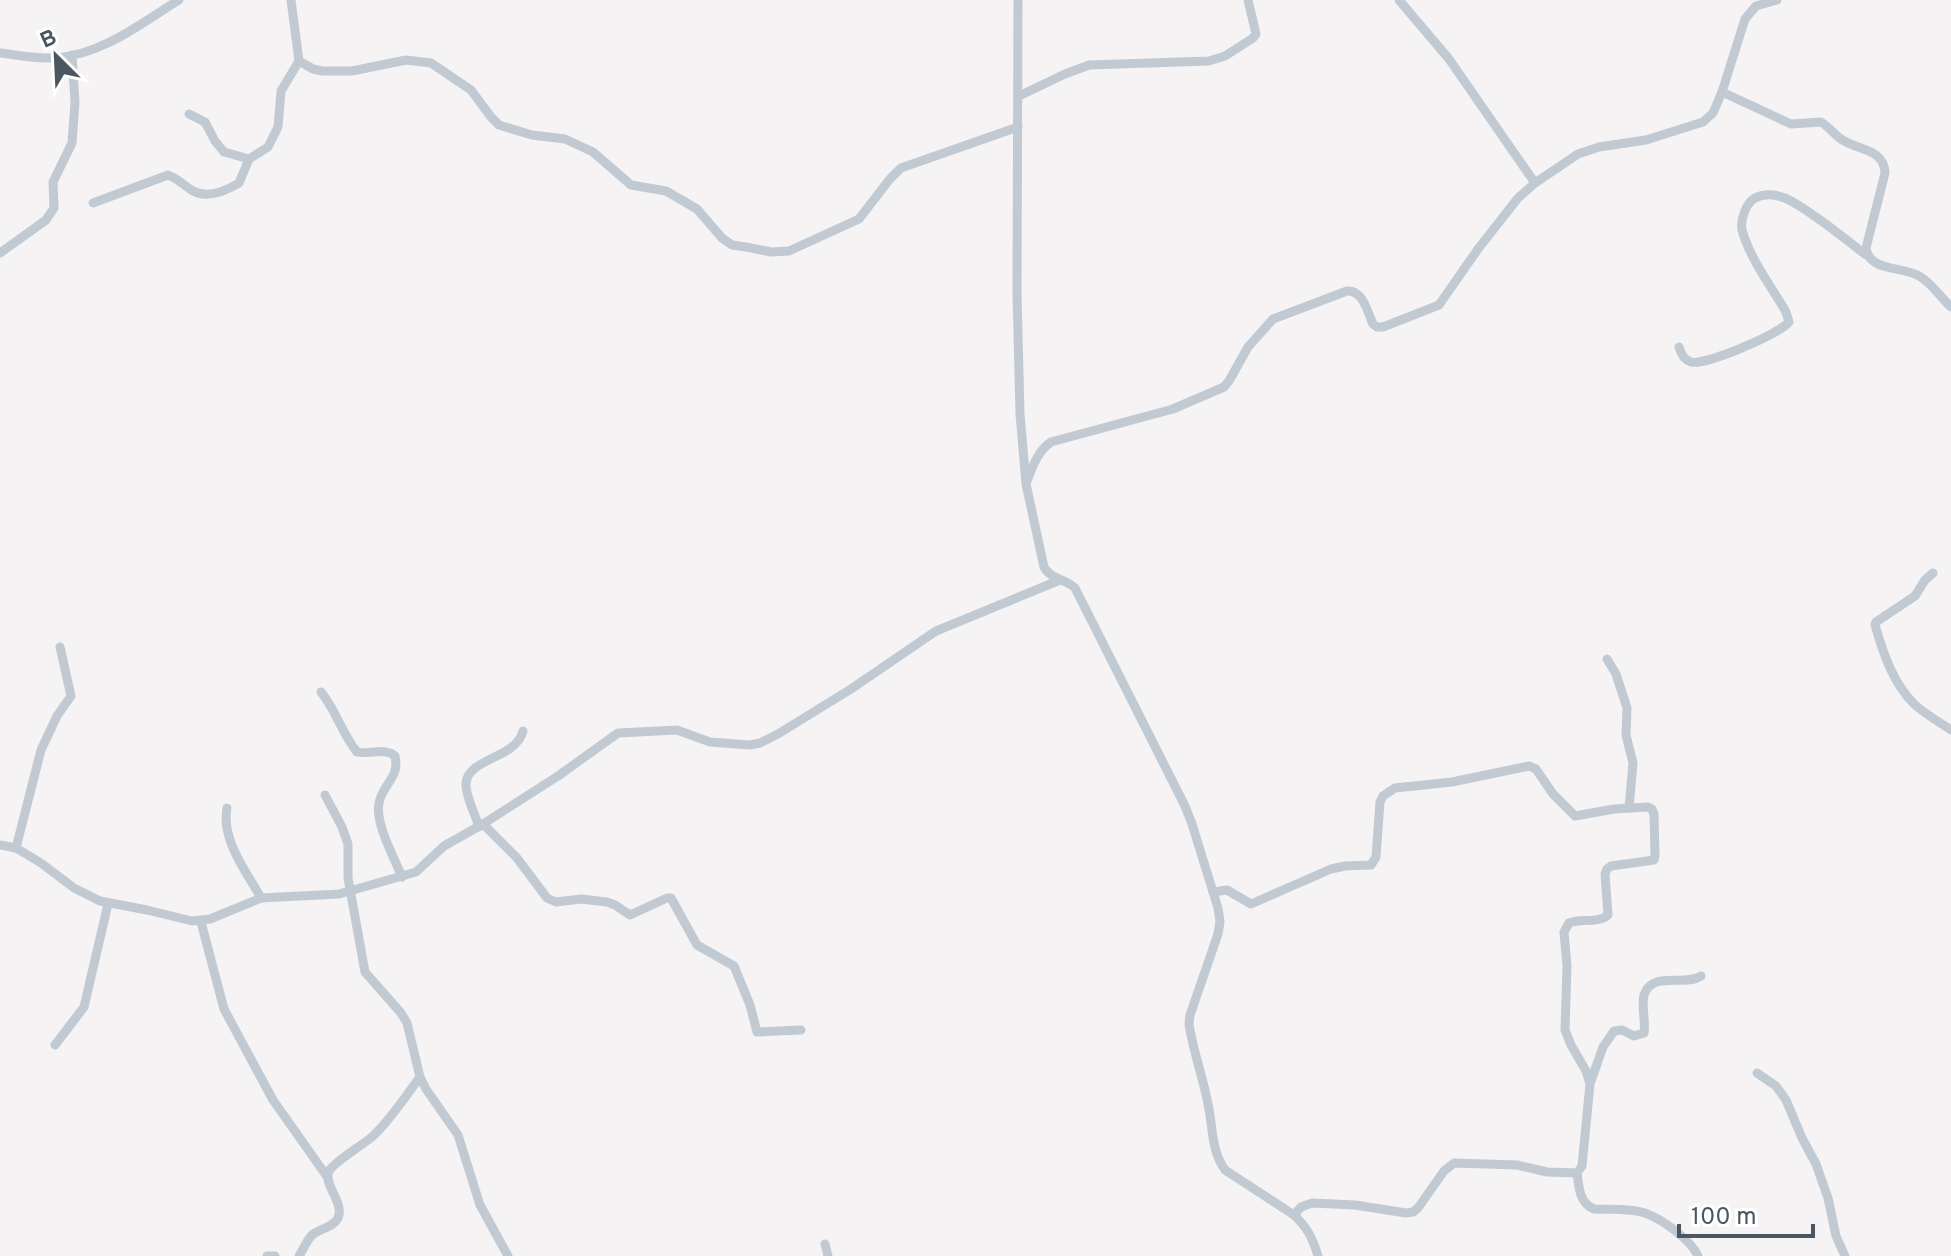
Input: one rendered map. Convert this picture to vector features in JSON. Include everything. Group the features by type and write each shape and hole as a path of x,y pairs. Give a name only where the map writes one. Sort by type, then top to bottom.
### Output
{"street":[{"path":"0,53 45,58 72,55 115,40 179,0"},
{"path":"93,203 168,175 201,194 215,193 239,183 249,159 268,147 280,122 282,86 299,61 291,0"},
{"path":"1018,0 1020,414 1026,484 1044,567 1047,573 1075,588 1185,806 1218,908 1218,934 1189,1024 1208,1103 1215,1151 1225,1170 1294,1215 1310,1234 1318,1256"},
{"path":"1019,96 1089,65 1209,61 1225,56 1256,34 1248,0"},
{"path":"1399,0 1449,59 1535,183"},
{"path":"1026,484 1038,455 1051,442 1165,412 1224,387 1248,347 1266,325 1279,316 1354,290 1377,327 1439,305 1518,198 1535,183 1589,149 1639,142 1703,122 1713,113 1745,19 1756,6 1777,0"},
{"path":"0,253 46,220 54,208 53,182 72,143 75,102 72,55"},
{"path":"299,61 322,71 352,71 406,60 431,63 471,90 499,125 532,135 565,139 598,155 631,185 666,191 697,209 732,245 771,252 789,251 859,219 901,168 1018,127"},
{"path":"1722,92 1791,124 1821,122 1844,141 1876,153 1882,159 1885,173 1866,255"},
{"path":"189,114 205,122 224,152 249,159"},
{"path":"1679,347 1687,360 1693,363 1718,357 1776,333 1789,322 1754,258 1742,228 1749,202 1756,197 1773,195 1790,200 1875,263 1919,276 1951,307"},
{"path":"1933,573 1915,596 1875,625 1887,660 1905,693 1916,705 1951,730"},
{"path":"0,845 16,848 80,892 108,904 192,921 201,922 261,898 350,892 402,877 423,867 444,846 558,776 618,733 677,730 710,742 750,745 769,739 851,689 936,631 1060,580"},
{"path":"16,848 41,750 57,716 71,696 60,647"},
{"path":"1607,659 1616,674 1627,708 1626,735 1633,763 1629,808"},
{"path":"321,692 346,739 357,752 390,752 395,756 397,770 382,793 378,815 402,877"},
{"path":"523,731 521,741 473,770 467,780 467,789 481,825 517,858 547,898 552,901 581,899 607,902 630,915 671,898 697,945 734,966 757,1032 801,1030"},
{"path":"1213,892 1227,890 1251,904 1331,869 1371,865 1376,857 1380,802 1395,788 1452,782 1529,766 1536,769 1553,794 1575,816 1629,808 1652,809 1654,860 1607,869 1608,915 1600,920 1569,923 1564,932 1567,966 1565,1030 1590,1084"},
{"path":"325,795 348,844 350,892 365,972 407,1023 420,1077 458,1135 480,1205 508,1256"},
{"path":"227,808 227,833 261,898"},
{"path":"55,1045 84,1007 108,904"},
{"path":"201,922 224,1009 273,1100 328,1178 339,1207 337,1221 312,1235 299,1256"},
{"path":"1698,1256 1676,1231 1649,1214 1588,1206 1581,1196 1577,1173 1582,1166 1590,1084 1603,1047 1614,1031 1622,1030 1634,1036 1644,1033 1644,996 1651,985 1669,980 1695,980 1701,976"},
{"path":"1757,1073 1776,1086 1786,1100 1816,1164 1828,1198 1836,1236 1845,1256"},
{"path":"328,1178 330,1169 380,1129 420,1077"},
{"path":"1294,1215 1301,1207 1312,1203 1413,1212 1444,1171 1460,1162 1577,1173"},
{"path":"825,1244 828,1256"},
{"path":"267,1256 275,1256"}]}
